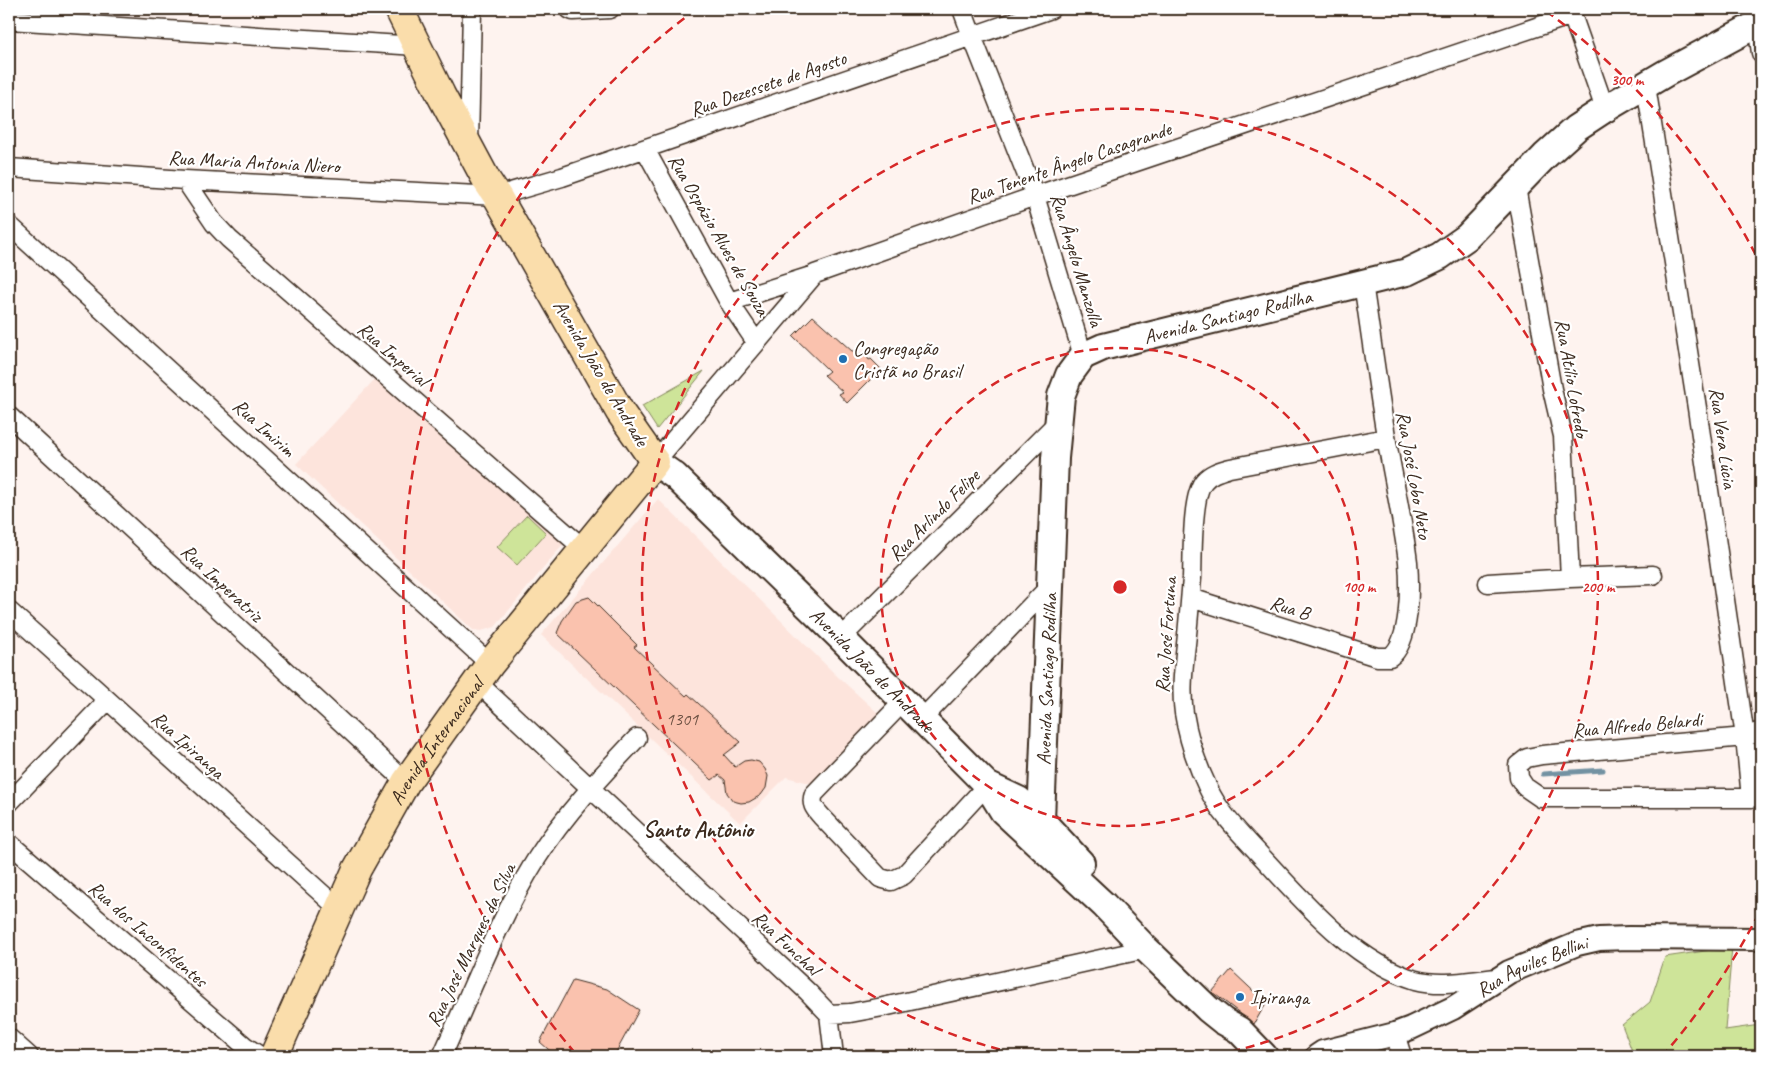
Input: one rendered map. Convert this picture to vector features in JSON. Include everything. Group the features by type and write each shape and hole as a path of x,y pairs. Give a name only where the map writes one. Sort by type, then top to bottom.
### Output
{"main road":[{"name":"Avenida João de Andrade","path":"399,9 487,181 620,412 655,462 675,476 1000,794 1041,820 1086,869 1104,905"},
{"name":"Avenida Santiago Rodilha","path":"1041,820 1058,422 1061,396 1070,375 1083,356 1103,347 1407,272 1440,256 1467,237 1544,156 1570,134 1605,109 1759,23"},
{"name":"Avenida Internacional","path":"274,1056 357,869 406,782 484,673 655,462"},
{"path":"1000,794 1028,798 1036,793 1043,784"},
{"name":"Avenida João de Andrade","path":"1000,794 1009,817 1104,905 1146,949 1223,1021 1239,1030 1264,1056"},
{"name":"Avenida João de Andrade","path":"1223,1021 1242,1056"}],"street":[{"path":"469,148 472,9"},
{"path":"569,9 573,11 610,9"},
{"name":"Rua Ângelo Manzolla","path":"962,9 1035,196 1083,356"},
{"name":"Rua Dezessete de Agosto","path":"497,196 562,177 645,149 1051,9"},
{"path":"1571,12 1605,109"},
{"name":"Rua Tenente Ângelo Casagrande","path":"655,462 815,274 1035,196 1571,12"},
{"path":"9,20 417,46"},
{"path":"1759,23 1761,53"},
{"name":"Rua Vera Lúcia","path":"1646,86 1698,417 1745,737 1756,797"},
{"name":"Rua Ospázio Alves de Souza","path":"645,149 729,302 756,342"},
{"name":"Rua Maria Antonia Niero","path":"9,168 185,180 497,196"},
{"name":"Rua Imperial","path":"185,180 214,223 229,239 584,549"},
{"name":"Rua Atílio Lofredo","path":"1516,187 1552,389 1563,436 1570,578"},
{"name":"Rua Imirim","path":"9,225 484,673"},
{"path":"729,302 815,274"},
{"name":"Rua José Lobo Neto","path":"1362,283 1386,438 1408,562 1409,590 1405,627 1400,646 1390,657 1377,657"},
{"name":"Rua Imperatriz","path":"9,416 406,782"},
{"name":"Rua Arlindo Felipe","path":"841,638 1058,422"},
{"name":"Rua José Fortuna","path":"1386,438 1230,468 1213,474 1202,483 1197,496 1191,598 1182,685 1184,712 1194,751 1208,789 1228,818 1300,898 1334,930 1363,953 1394,971 1416,980 1434,983 1499,978"},
{"path":"1488,583 1653,575"},
{"path":"1000,794 904,875 891,881 880,878 814,808 812,799 814,794 913,710 1051,586"},
{"name":"Rua B","path":"1191,598 1377,657"},
{"name":"Rua Ipiranga","path":"9,611 339,909"},
{"name":"Rua Funchal","path":"484,673 590,788 808,992 829,1014"},
{"path":"9,803 107,701"},
{"name":"Rua Alfredo Belardi","path":"1756,797 1541,798 1524,787 1519,778 1518,766 1527,758 1542,755 1745,737 1761,731"},
{"name":"Rua José Marques da Silva","path":"442,1056 506,912 537,858 560,825 590,788 637,738"},
{"name":"Rua dos Inconfidentes","path":"9,843 260,1056"},
{"name":"Rua Aquiles Bellini","path":"1316,1056 1323,1052 1395,1034 1429,1020 1453,1008 1499,978 1576,944 1629,938 1761,939"},
{"path":"834,1056 829,1014 850,1013 883,1007 1146,949"},
{"path":"1395,1034 1402,1056"},
{"path":"9,1038 29,1056"}],"shaded area":[{"path":"375,379 565,542 495,627 481,631 473,630 296,464"},
{"path":"658,499 836,675 879,714 814,784 786,777 740,823 541,635"}],"green space":[{"path":"704,371 657,429 642,406"},
{"path":"527,515 546,533 517,565 497,547"},
{"path":"1732,947 1725,1030 1760,1025 1761,1019 1761,1056 1634,1056 1622,1025 1650,1002 1665,957"}],"building":[{"name":"Congregação Cristã no Brasil","path":"813,316 852,351 857,351 861,356 864,353 869,360 871,359 881,369 847,403 839,394 843,392 824,375 829,371 793,336"},
{"path":"589,597 637,645 634,647 686,696 688,694 741,742 724,755 735,767 744,761 759,762 768,776 766,788 761,795 749,802 733,801 727,793 725,780 719,775 712,780 557,633 562,621 576,601"},
{"name":"Ipiranga","path":"1231,970 1266,1003 1254,1024 1212,992"},
{"path":"573,980 607,989 639,1010 614,1056 556,1056 540,1042"}],"waterway":[{"path":"1543,774 1603,770"}],"place":[{"name":"Congregação Cristã no Brasil","path":"843,359"},
{"name":"Ipiranga","path":"1240,997"}],"district":[{"name":"Santo Antônio","path":"698,830"}]}
